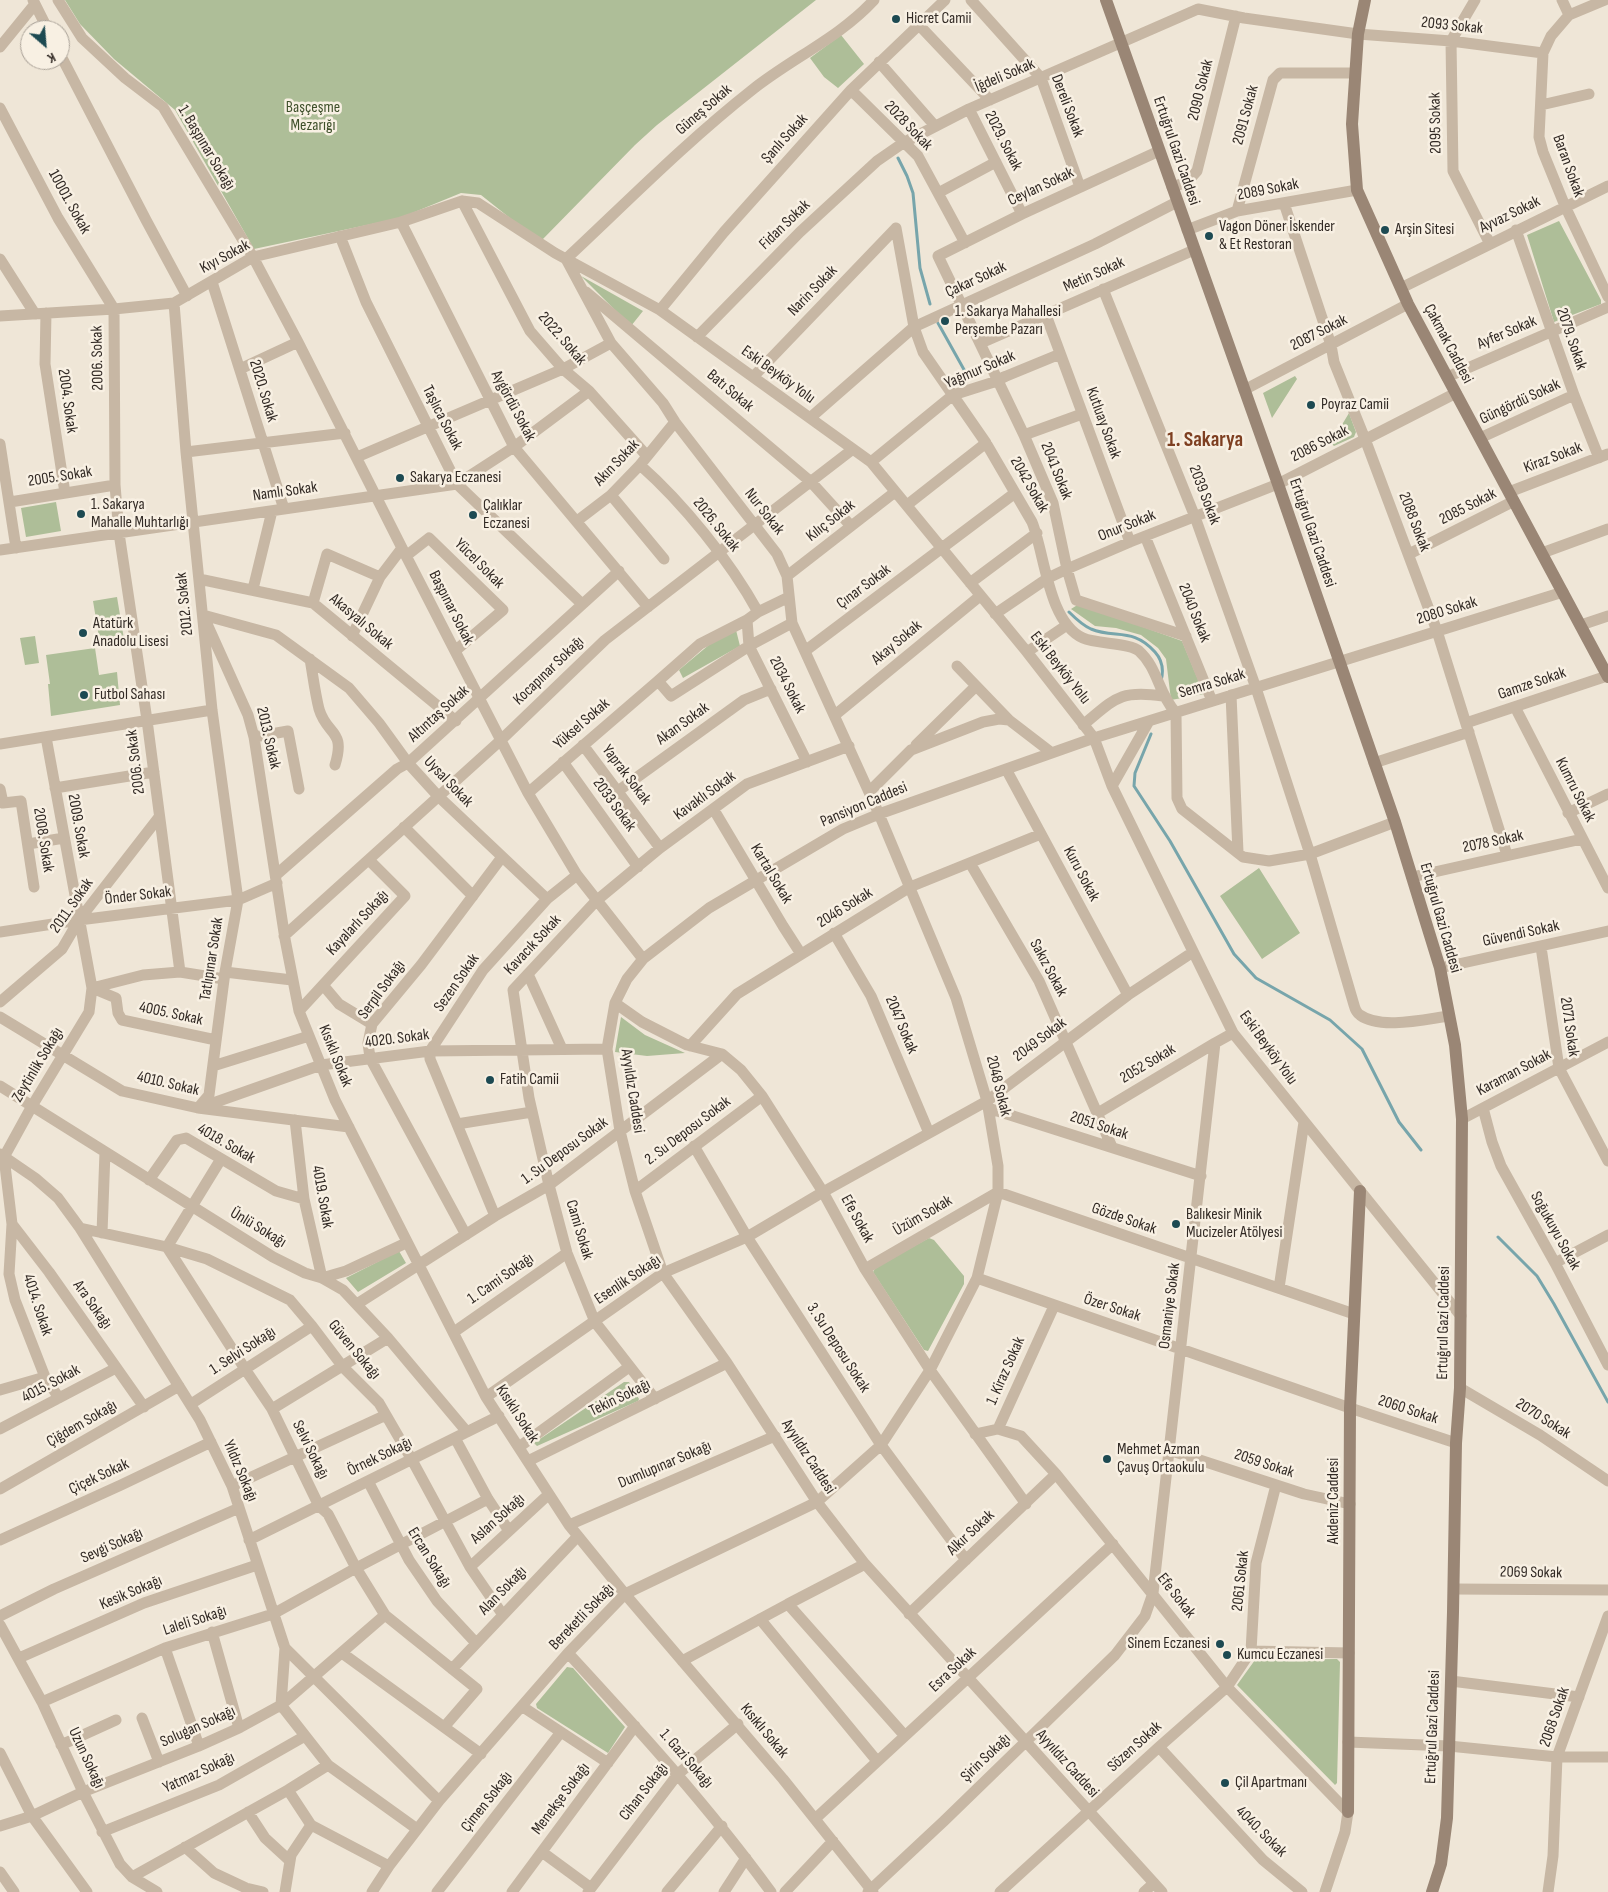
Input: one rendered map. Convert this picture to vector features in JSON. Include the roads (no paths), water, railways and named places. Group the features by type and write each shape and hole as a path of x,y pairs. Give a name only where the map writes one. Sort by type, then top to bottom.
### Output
{"main road":[{"name":"Ertuğrul Gazi Caddesi","path":"1106,0 1278,484 1395,822 1440,968 1455,1045 1462,1119 1460,1388 1456,1443 1447,1818 1441,1864 1432,1892"},
{"name":"Çakmak Caddesi","path":"1365,0 1358,34 1352,124 1357,190 1408,304 1608,676"},
{"name":"Akdeniz Caddesi","path":"1348,1812 1350,1408 1360,1191"}],"street":[{"name":"1. Başpınar Sokağı","path":"58,0 82,38 125,78 163,107 253,257"},
{"name":"Güneş Sokak","path":"566,259 705,128 754,88 842,30 874,0"},
{"name":"Şanlı Sokak","path":"660,310 724,232 851,90 945,0"},
{"name":"Dereli Sokak","path":"971,0 1041,78 1080,187"},
{"path":"1207,0 1212,11"},
{"path":"1451,41 1475,0"},
{"path":"1562,0 1569,15 1605,0"},
{"path":"0,47 34,2 43,20"},
{"name":"İğdeli Sokak","path":"903,143 969,109 1198,8 1236,16"},
{"name":"Baran Sokak","path":"1569,15 1551,36 1543,53 1539,138 1565,206 1608,297"},
{"name":"2093 Sokak","path":"1236,16 1358,34 1451,41 1543,53"},
{"name":"2090 Sokak","path":"1172,187 1187,182 1197,171 1236,16"},
{"path":"919,25 990,100"},
{"name":"2095 Sokak","path":"1451,41 1453,171 1490,244"},
{"path":"879,62 935,126"},
{"path":"68,70 187,296"},
{"name":"2091 Sokak","path":"1237,211 1273,80 1280,73 1355,73"},
{"name":"2028 Sokak","path":"851,90 918,156 965,243"},
{"path":"1541,105 1590,94"},
{"name":"10001. Sokak","path":"0,108 58,218 114,309"},
{"name":"2029. Sokak","path":"969,109 1022,214"},
{"name":"Fidan Sokak","path":"697,337 800,232 877,161 903,143"},
{"name":"Ceylan Sokak","path":"938,256 1022,214 1159,151"},
{"path":"938,193 996,162"},
{"name":"Ayvaz Sokak","path":"1401,288 1608,186"},
{"name":"2089 Sokak","path":"1187,230 1237,211 1357,190"},
{"name":"Kıyı Sokak","path":"0,316 114,309 174,303 253,257 401,222 462,201"},
{"name":"Eski Beyköy Yolu","path":"462,201 478,203 528,237 660,310 871,462 1027,652 1094,738 1112,786 1233,1033 1461,1316"},
{"name":"2022. Sokak","path":"462,201 530,331 563,369 589,392 643,461"},
{"name":"Çakar Sokak","path":"810,418 914,327 1095,244 1177,202"},
{"name":"2088 Sokak","path":"1284,203 1331,345 1334,362 1437,631 1507,855"},
{"name":"Aygördü Sokak","path":"401,222 514,447 648,607"},
{"name":"2042 Sokak","path":"896,228 914,327 923,352 986,443 1015,493 1036,533 1052,596 1067,625 1083,638 1137,649 1151,665 1166,703 1176,713"},
{"name":"Narin Sokak","path":"753,377 896,228"},
{"name":"2079. Sokak","path":"1516,230 1574,395 1604,456"},
{"name":"Taşlıca Sokak","path":"340,236 366,302 457,484 582,604"},
{"name":"Metin Sokak","path":"981,343 1194,250"},
{"name":"2041 Sokak","path":"938,256 1024,435 1053,503 1076,600 1186,636"},
{"name":"Başpınar Sokak","path":"253,257 345,433 528,793 577,874 596,901 643,959"},
{"path":"0,259 41,313"},
{"name":"Nur Sokak","path":"566,259 611,343 663,403 675,422 777,554 787,576 792,623 879,814"},
{"name":"2020. Sokak","path":"212,282 262,442 278,510"},
{"name":"Batı Sokak","path":"581,288 811,482 851,526"},
{"name":"2039 Sokak","path":"1103,289 1196,517 1256,688 1310,854 1358,1014 1365,1018 1391,1024 1449,1016"},
{"name":"2012. Sokak","path":"174,303 186,452 212,710 238,900"},
{"name":"2087 Sokak","path":"1244,390 1408,304"},
{"name":"Ayfer Sokak","path":"1447,376 1608,307"},
{"name":"2006. Sokak","path":"114,309 115,485 118,533 147,720 180,972"},
{"name":"2004. Sokak","path":"41,313 45,364 65,493"},
{"name":"Kutluay Sokak","path":"1046,315 1130,542"},
{"path":"240,370 298,342"},
{"path":"357,457 429,428 563,369 611,343"},
{"name":"Yağmur Sokak","path":"871,462 953,395 999,379 1060,354"},
{"path":"457,484 514,447 589,392"},
{"name":"2086 Sokak","path":"1278,484 1456,393"},
{"name":"Güngördü Sokak","path":"1480,438 1574,395"},
{"path":"1024,435 1082,414"},
{"name":"Akın Sokak","path":"577,521 611,495 643,461 675,422"},
{"path":"186,452 345,433"},
{"path":"907,506 986,443"},
{"path":"0,444 16,548"},
{"name":"Kocapınar Sokağı","path":"284,936 501,740 605,640 853,449"},
{"name":"Kiraz Sokak","path":"1512,497 1604,456"},
{"name":"2026. Sokak","path":"643,461 719,553 746,591 758,612"},
{"name":"Namlı Sokak","path":"0,550 457,484"},
{"name":"Onur Sokak","path":"994,614 1048,578 1067,568 1278,484"},
{"name":"2005. Sokak","path":"10,502 115,485"},
{"name":"Kılıç Sokak","path":"787,576 895,492"},
{"name":"Çınar Sokak","path":"805,651 1015,493"},
{"path":"611,495 664,559"},
{"name":"2085 Sokak","path":"1409,554 1512,497"},
{"path":"253,589 278,510"},
{"path":"1542,553 1608,529"},
{"path":"970,584 1036,533"},
{"name":"2040 Sokak","path":"1145,536 1212,701"},
{"name":"Yücel Sokak","path":"404,552 429,538 503,610 455,652"},
{"path":"352,636 380,577 404,552"},
{"path":"313,602 327,554 380,577"},
{"name":"Altıntaş Sokak","path":"276,879 397,769 408,763 456,721 619,571"},
{"name":"Akasyalı Sokak","path":"199,579 313,602 456,721"},
{"name":"2080 Sokak","path":"1340,661 1563,592"},
{"name":"Akay Sokak","path":"835,716 980,596"},
{"name":"Yüksel Sokak","path":"528,793 700,644 789,597"},
{"name":"Uysal Sokak","path":"203,616 276,636 349,688 379,723 408,763 438,796 547,898"},
{"name":"2013. Sokak","path":"203,616 248,715 254,737 276,879"},
{"path":"1581,625 1608,616"},
{"name":"2034 Sokak","path":"747,620 749,646 807,762"},
{"path":"658,681 671,696 749,646 792,623"},
{"path":"1027,652 1067,625"},
{"path":"310,659 320,711 339,741 338,754 334,765"},
{"name":"Semra Sokak","path":"1094,738 1340,661"},
{"path":"957,666 1009,720 1052,753"},
{"name":"Gamze Sokak","path":"1374,763 1467,728 1515,707 1608,676"},
{"path":"869,792 976,686"},
{"name":"Akan Sokak","path":"618,791 744,700 771,689"},
{"path":"1083,725 1120,697 1141,693 1163,696"},
{"path":"1231,695 1238,852"},
{"name":"Kumru Sokak","path":"1515,707 1608,888"},
{"path":"0,744 212,710"},
{"path":"1176,713 1177,798 1182,809 1243,857 1269,861 1310,854 1395,822"},
{"path":"911,750 983,722 999,719 1009,720"},
{"path":"1112,786 1149,721"},
{"path":"254,737 288,731 299,789"},
{"name":"2009. Sokak","path":"46,737 92,988"},
{"name":"Pansiyon Caddesi","path":"643,959 709,908 843,829 879,814 1094,738"},
{"name":"Yaprak Sokak","path":"583,744 660,848"},
{"name":"Kavaklı Sokak","path":"596,901 660,848 714,810 746,784 849,746"},
{"name":"2033 Sokak","path":"563,762 638,867"},
{"name":"Kuru Sokak","path":"1006,769 1128,995"},
{"path":"55,788 154,772"},
{"name":"2008. Sokak","path":"0,789 3,803 20,801 34,887"},
{"path":"1568,813 1608,794"},
{"name":"Kartal Sokak","path":"714,810 801,954"},
{"name":"2048 Sokak","path":"879,814 956,998 987,1104 998,1166 998,1192 977,1278 930,1370"},
{"name":"2011. Sokak","path":"0,1002 62,949 79,920 159,817"},
{"path":"404,827 473,896"},
{"name":"2046 Sokak","path":"690,1046 737,994 910,887 1041,834"},
{"path":"28,844 64,838"},
{"name":"2078 Sokak","path":"1412,877 1582,839"},
{"name":"Serpil Sokağı","path":"466,1235 370,1058 368,1043 372,1024 421,964 502,857"},
{"name":"Kayalarlı Sokağı","path":"299,1011 405,896 369,860"},
{"name":"Sakız Sokak","path":"970,863 1039,981 1112,1147"},
{"name":"Sezen Sokak","path":"430,1051 483,970 547,898 577,874"},
{"name":"Önder Sokak","path":"0,932 238,900 276,879"},
{"name":"Kısıklı Sokak","path":"276,879 292,980 299,1011 309,1036 348,1127 486,1397 569,1525 625,1594 738,1724 833,1841 870,1891"},
{"name":"Tatlıpınar Sokak","path":"198,1108 209,1095 225,976 238,900"},
{"name":"Kavacık Sokak","path":"522,1050 513,990 596,901"},
{"name":"Güvendi Sokak","path":"1440,968 1608,931"},
{"name":"2047 Sokak","path":"834,933 871,996 929,1133"},
{"name":"2071 Sokak","path":"1541,947 1559,1068 1608,1161"},
{"name":"2049 Sokak","path":"823,1192 929,1133 987,1104 1128,995 1193,952"},
{"name":"Ayyıldız Caddesi","path":"643,959 627,979 616,1003 607,1049 620,1131 635,1191 663,1273 726,1363 817,1502 865,1564 1162,1892"},
{"name":"4005. Sokak","path":"92,988 143,975 180,972 292,980"},
{"path":"528,974 562,1049"},
{"path":"323,985 339,1004 372,1024"},
{"name":"4005. Sokak","path":"92,988 116,998 118,1013 122,1020 216,1040"},
{"name":"Zeytinlik Sokağı","path":"2,1156 89,1012 92,988"},
{"name":"Efe Sokak","path":"616,1003 642,1022 690,1046 722,1054 741,1070 762,1096 823,1192 865,1268 930,1370 1026,1504"},
{"name":"4010. Sokak","path":"0,1017 122,1091 198,1108 348,1127"},
{"path":"1215,1043 1233,1033"},
{"path":"213,1066 309,1036"},
{"name":"Karaman Sokak","path":"1462,1119 1608,1042"},
{"name":"2052 Sokak","path":"1098,1113 1215,1043"},
{"name":"Osmaniye Sokak","path":"1152,1593 1192,1259 1215,1043"},
{"name":"4020. Sokak","path":"198,1108 321,1065 430,1051 607,1049"},
{"name":"Cami Sokak","path":"522,1050 532,1112 567,1253 595,1322 628,1367 655,1399"},
{"path":"430,1051 430,1059 495,1216"},
{"name":"1. Su Deposu Sokak","path":"357,1304 495,1216 549,1185 722,1054"},
{"name":"Ünlü Sokağı","path":"0,1086 272,1257 305,1273 322,1278 343,1290 388,1338 467,1432"},
{"name":"2. Su Deposu Sokak","path":"635,1191 762,1096"},
{"name":"2051 Sokak","path":"987,1104 1201,1176"},
{"name":"Soğukuyu Sokak","path":"1483,1108 1501,1166 1555,1263 1608,1366"},
{"path":"457,1124 532,1112"},
{"name":"4019. Sokak","path":"295,1120 304,1199 322,1278"},
{"path":"1279,1288 1304,1122"},
{"name":"4018. Sokak","path":"149,1180 176,1140 186,1138 276,1191 304,1199"},
{"name":"3. Su Deposu Sokak","path":"694,1146 746,1237 881,1445 966,1560"},
{"path":"102,1233 105,1152"},
{"name":"4014. Sokak","path":"2,1156 12,1224 9,1274 15,1300 45,1377 59,1398"},
{"name":"Yıldız Sokağı","path":"2,1156 35,1178 58,1198 80,1228 180,1386 211,1442 232,1486 285,1648 439,1801"},
{"path":"167,1246 190,1206 221,1159"},
{"name":"Esenlik Sokağı","path":"486,1397 663,1273 746,1237 823,1192"},
{"name":"Gözde Sokak","path":"998,1192 1354,1314"},
{"name":"Üzüm Sokak","path":"865,1268 998,1192"},
{"name":"Ara Sokağı","path":"12,1224 49,1272 144,1407"},
{"name":"Güven Sokağı","path":"80,1228 167,1246 207,1259 290,1300 342,1367 378,1403 412,1460 470,1567 503,1615"},
{"path":"1555,1263 1608,1235"},
{"path":"322,1278 346,1272 406,1243"},
{"name":"Selvi Sokağı","path":"167,1246 245,1370 272,1409 319,1506 328,1514 356,1568 385,1615 477,1689 444,1726"},
{"name":"1. Cami Sokağı","path":"454,1332 567,1253"},
{"name":"Özer Sokak","path":"977,1278 1350,1408"},
{"name":"1. Kiraz Sokak","path":"976,1434 998,1429 1054,1306"},
{"name":"1. Selvi Sokağı","path":"190,1404 312,1326"},
{"path":"272,1409 388,1338"},
{"name":"Tekin Sokağı","path":"528,1461 726,1363"},
{"name":"Tekin Sokağı","path":"519,1447 628,1367"},
{"name":"4015. Sokak","path":"0,1429 116,1368"},
{"name":"Bereketli Sokağı","path":"372,1892 416,1829 439,1801 568,1654 625,1594 817,1502 881,1445 930,1370"},
{"path":"0,1390 45,1377"},
{"name":"Çiğdem Sokağı","path":"0,1489 180,1386"},
{"name":"2070 Sokak","path":"1460,1388 1540,1435 1608,1481"},
{"name":"2060 Sokak","path":"1350,1408 1456,1443"},
{"path":"232,1486 386,1415"},
{"name":"Örnek Sokağı","path":"249,1540 499,1416"},
{"name":"Efe Sokak","path":"998,1429 1021,1436 1056,1474 1227,1688 1348,1812"},
{"name":"Dumlupınar Sokağı","path":"569,1525 775,1436"},
{"path":"455,1438 488,1499 509,1531"},
{"name":"Çiçek Sokak","path":"0,1540 211,1442"},
{"name":"2059 Sokak","path":"1169,1450 1316,1498 1350,1504"},
{"name":"Alkır Sokak","path":"909,1614 1056,1474"},
{"name":"Ercan Sokağı","path":"368,1481 401,1546 437,1601 476,1643"},
{"name":"2061 Sokak","path":"1251,1651 1256,1563 1276,1486"},
{"name":"Aslan Sokağı","path":"470,1567 549,1494"},
{"name":"Laleli Sokağı","path":"42,1702 165,1648 273,1614 488,1499"},
{"name":"Sevgi Sokağı","path":"0,1616 54,1589 238,1508"},
{"name":"Alan Sokağı","path":"452,1669 578,1536"},
{"name":"Esra Sokak","path":"815,1819 1113,1544"},
{"path":"682,1660 865,1564"},
{"name":"Kesik Sokağı","path":"19,1658 144,1604 257,1565"},
{"name":"2069 Sokak","path":"1454,1588 1608,1590"},
{"name":"Şirin Sokağı","path":"870,1891 1115,1655 1145,1616 1152,1593"},
{"path":"788,1604 905,1736"},
{"name":"Solugan Sokağı","path":"0,1826 32,1816 83,1792 199,1746 239,1728 281,1705 385,1615"},
{"name":"2068 Sokak","path":"1548,1892 1553,1856 1557,1757 1608,1616"},
{"path":"760,1619 877,1761"},
{"name":"Uzun Sokağı","path":"0,1625 42,1702 102,1832 120,1864 132,1877 157,1892"},
{"path":"212,1632 239,1728"},
{"path":"165,1648 199,1746"},
{"path":"285,1648 281,1705 328,1765 416,1829"},
{"path":"1251,1651 1349,1653"},
{"name":"Sözen Sokak","path":"1000,1892 1159,1747 1227,1688 1251,1651"},
{"path":"342,1652 481,1754"},
{"name":"1. Gazi Sokağı","path":"568,1654 678,1774 722,1826 771,1892"},
{"path":"1451,1681 1579,1697"},
{"path":"523,1707 608,1763"},
{"path":"142,1718 159,1762"},
{"path":"61,1744 116,1720"},
{"name":"Cihan Sokağı","path":"590,1890 678,1774 738,1724"},
{"name":"Menekşe Sokağı","path":"512,1892 635,1726"},
{"name":"Çimen Sokağı","path":"437,1892 561,1732"},
{"name":"Yatmaz Sokağı","path":"102,1832 218,1785 305,1736"},
{"path":"1348,1742 1449,1746 1557,1757 1608,1757"},
{"name":"4040. Sokak","path":"1159,1747 1263,1860 1302,1892"},
{"path":"0,1753 32,1816 87,1892"},
{"path":"132,1877 288,1790 328,1765"},
{"path":"288,1790 311,1825 389,1866"},
{"path":"248,1812 265,1838 290,1862"},
{"path":"1325,1892 1345,1832 1348,1812"},
{"path":"285,1892 291,1855 311,1825"},
{"path":"666,1892 722,1826"},
{"path":"785,1892 833,1841"},
{"path":"185,1847 214,1873 246,1888 263,1892"},
{"path":"542,1852 590,1890"},
{"path":"724,1892 746,1858"},
{"path":"0,1872 14,1892"},
{"path":"1144,1892 1154,1883"}],"waterway":[{"path":"898,158 913,193 920,268 930,304"},
{"path":"938,323 967,375"},
{"path":"1069,612 1082,624 1091,629 1131,636 1147,644 1158,655 1161,662 1163,669 1161,681"},
{"path":"1151,734 1135,773 1134,786 1170,841 1234,954 1256,978 1330,1020 1362,1049 1399,1122 1421,1150"},
{"path":"1498,1237 1537,1276 1608,1402"}],"place":[{"name":"Hicret Camii","path":"896,19"},
{"name":"Arşin Sitesi","path":"1385,230"},
{"name":"Vagon Döner İskender & Et Restoran","path":"1209,236"},
{"name":"1. Sakarya Mahallesi Perşembe Pazarı","path":"945,321"},
{"name":"Poyraz Camii","path":"1311,405"},
{"name":"Sakarya Eczanesi","path":"400,478"},
{"name":"1. Sakarya Mahalle Muhtarlığı","path":"81,514"},
{"name":"Çalıklar Eczanesi","path":"473,515"},
{"name":"Atatürk Anadolu Lisesi","path":"83,633"},
{"name":"Futbol Sahası","path":"84,695"},
{"name":"Fatih Camii","path":"490,1080"},
{"name":"Balıkesir Minik Mucizeler Atölyesi","path":"1176,1224"},
{"name":"Mehmet Azman Çavuş Ortaokulu","path":"1107,1459"},
{"name":"Sinem Eczanesi","path":"1220,1644"},
{"name":"Kumcu Eczanesi","path":"1227,1655"},
{"name":"Çil Apartmanı","path":"1225,1783"}],"district":[{"name":"1. Sakarya","path":"1205,441"}],"park label":[{"name":"Başçeşme Mezarığı","path":"313,117"}]}
